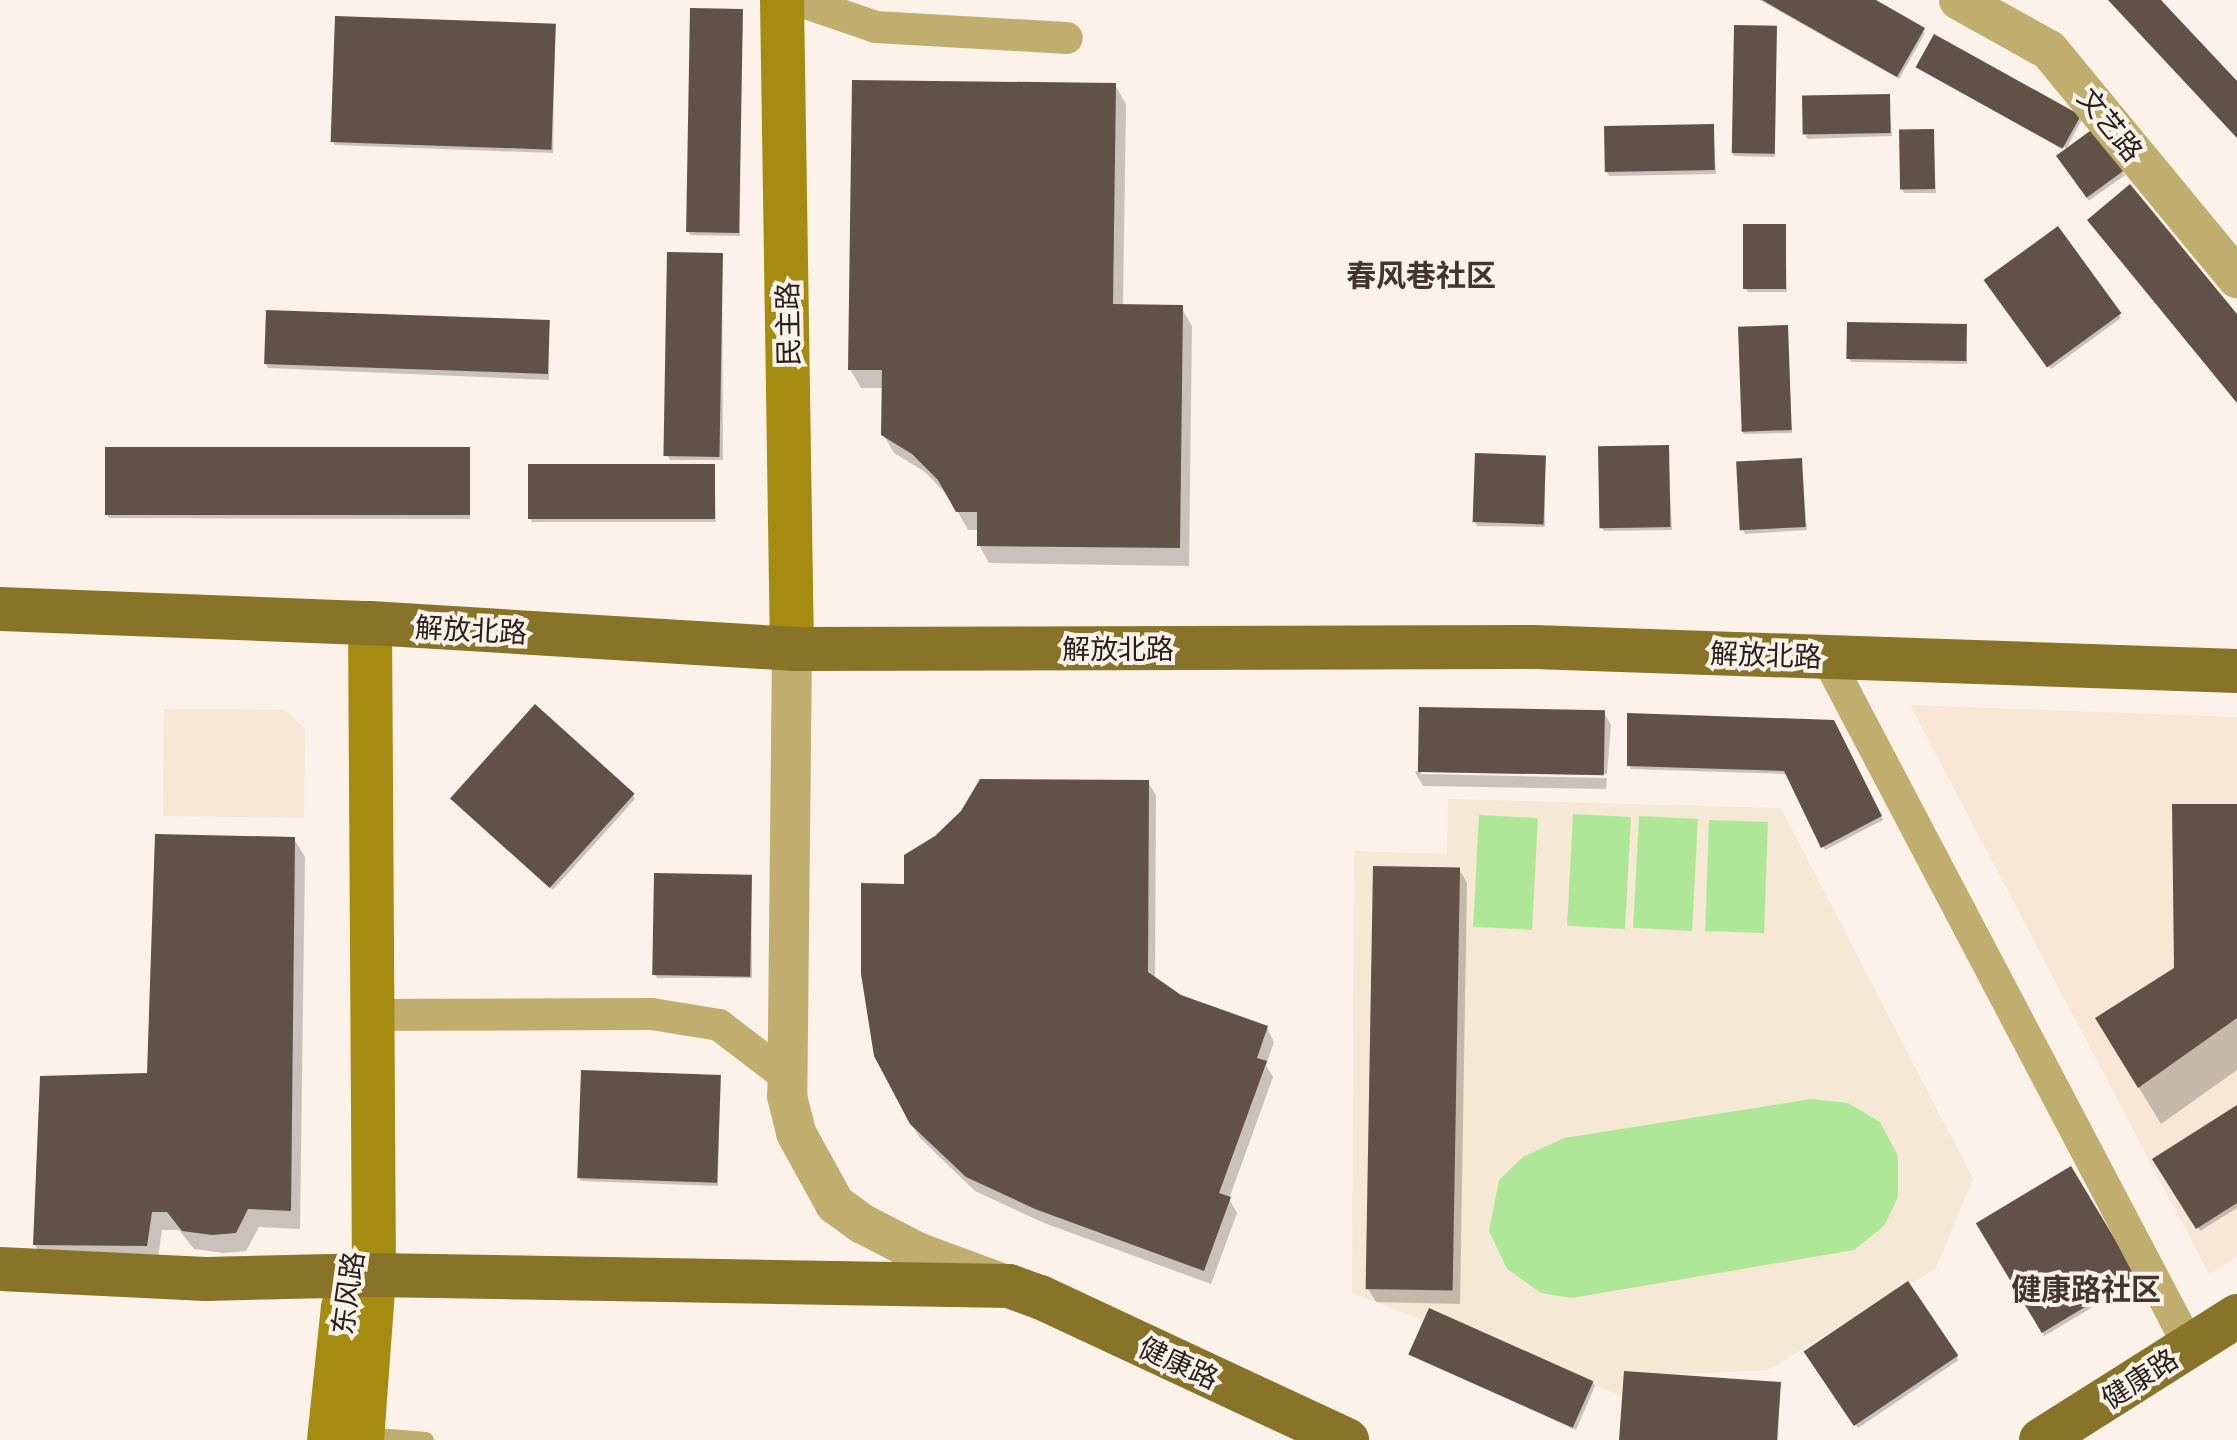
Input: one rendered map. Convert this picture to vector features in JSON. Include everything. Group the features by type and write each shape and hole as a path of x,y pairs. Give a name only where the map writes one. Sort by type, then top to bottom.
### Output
{"main road":[{"name":"民主路","path":"782,0 792,649"},
{"name":"解放北路","path":"0,609 370,623 792,649 1534,647 2237,671"},
{"name":"东风路","path":"351,1438 361,1275 374,1148 370,623"},
{"path":"0,1269 206,1279 361,1275 658,1283 1009,1286"},
{"name":"健康路","path":"1009,1286 1040,1297 1347,1440"},
{"name":"健康路","path":"2041,1440 2237,1316"}],"street":[{"path":"797,0 876,27 1067,38"},
{"name":"文艺路","path":"1959,0 2049,50 2237,278"},
{"path":"792,649 787,1096 796,1133 835,1204 917,1252 1009,1286"},
{"path":"1826,656 2189,1346"},
{"path":"373,1015 652,1014 719,1025 787,1077"}],"lane":[{"path":"351,1438 426,1440"}],"shaded area":[{"path":"1910,705 2237,717 2237,1257 2209,1274"},
{"path":"164,709 285,710 305,729 304,818 163,816"},
{"path":"1448,799 1781,808 1973,1179 1936,1268 1768,1370 1653,1376 1632,1400 1352,1293 1354,851 1447,854"}],"green space":[{"path":"1573,814 1631,817 1625,929 1567,926"},
{"path":"1479,815 1538,818 1532,930 1473,927"},
{"path":"1639,816 1698,819 1692,931 1633,928"},
{"path":"1709,820 1768,822 1764,933 1705,931"},
{"path":"1811,1099 1848,1103 1880,1122 1898,1156 1898,1197 1884,1226 1854,1250 1572,1298 1541,1293 1507,1269 1489,1231 1499,1180 1523,1157 1564,1138"}],"building":[{"path":"1762,0 1876,0 1925,28 1897,77"},
{"path":"2108,0 2161,0 2237,81 2237,138"},
{"path":"690,8 743,9 739,233 686,232"},
{"path":"335,16 556,24 551,150 331,142"},
{"path":"1734,25 1777,26 1775,154 1732,153"},
{"path":"1934,34 2081,115 2063,149 1916,67"},
{"path":"852,80 1116,83 1113,304 1183,305 1180,548 977,546 977,512 956,512 938,480 912,454 881,435 882,370 848,370"},
{"path":"1890,94 1891,133 1803,135 1802,96"},
{"path":"1714,124 1715,170 1605,172 1604,126"},
{"path":"2094,128 2125,170 2087,198 2056,156"},
{"path":"1934,129 1935,189 1900,190 1899,130"},
{"path":"2130,184 2237,314 2237,403 2087,220"},
{"path":"1743,224 1786,224 1786,289 1743,289"},
{"path":"2058,226 2121,313 2047,367 1984,280"},
{"path":"667,252 723,253 719,457 663,456"},
{"path":"266,310 550,320 548,374 264,364"},
{"path":"1847,322 1967,324 1966,361 1846,359"},
{"path":"1788,325 1792,430 1742,432 1738,327"},
{"path":"1669,445 1670,527 1599,528 1598,446"},
{"path":"105,447 470,447 470,515 105,515"},
{"path":"1475,453 1546,455 1544,524 1473,522"},
{"path":"1802,458 1806,527 1740,530 1736,461"},
{"path":"528,464 715,464 715,519 528,519"},
{"path":"535,704 635,794 550,888 450,798"},
{"path":"1419,707 1605,710 1604,775 1418,772"},
{"path":"1627,713 1834,720 1882,816 1821,848 1784,771 1627,766"},
{"path":"980,779 1149,780 1148,972 1181,995 1268,1026 1257,1058 1267,1061 1219,1193 1231,1197 1204,1271 1035,1209 966,1177 910,1124 874,1056 861,974 861,883 904,884 904,855 935,836 961,811"},
{"path":"2172,804 2237,804 2237,1018 2138,1088 2095,1018 2174,968"},
{"path":"155,834 295,837 291,1211 248,1209 236,1233 212,1235 182,1231 167,1212 152,1212 147,1246 33,1245 40,1076 147,1073"},
{"path":"1373,866 1460,868 1453,1290 1366,1289"},
{"path":"654,873 752,875 750,977 652,975"},
{"path":"581,1070 721,1075 717,1183 577,1178"},
{"path":"2237,1105 2237,1203 2196,1229 2152,1159"},
{"path":"2071,1166 2137,1276 2042,1333 1976,1223"},
{"path":"1908,1281 1958,1356 1854,1426 1804,1351"},
{"path":"1429,1308 1593,1381 1573,1428 1408,1355"},
{"path":"1624,1371 1781,1382 1777,1440 1619,1440"}],"district":[{"name":"春风巷社区","path":"1421,275"},
{"name":"健康路社区","path":"2086,1289"}]}
